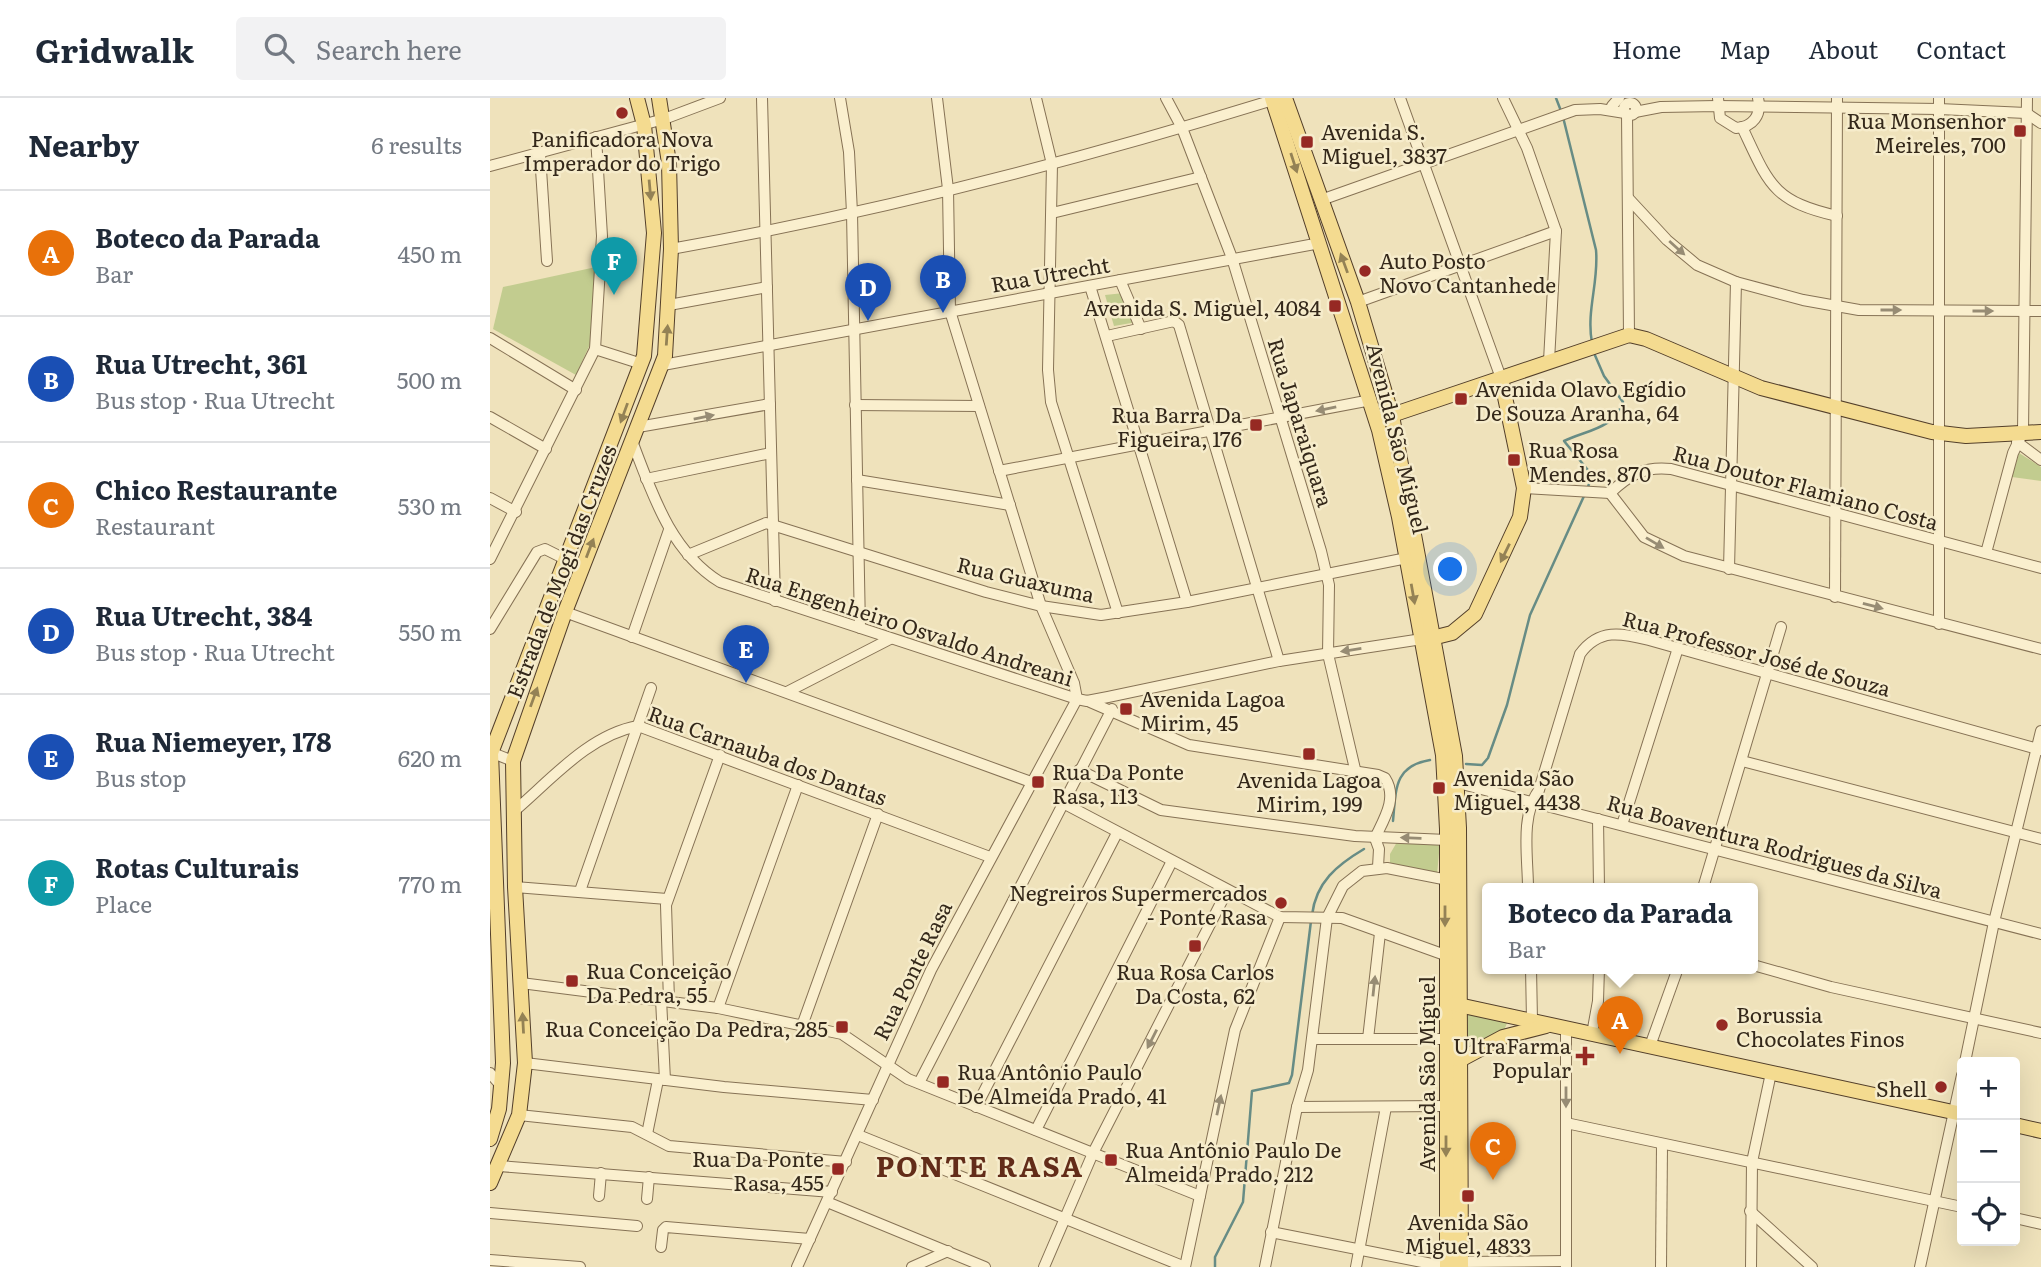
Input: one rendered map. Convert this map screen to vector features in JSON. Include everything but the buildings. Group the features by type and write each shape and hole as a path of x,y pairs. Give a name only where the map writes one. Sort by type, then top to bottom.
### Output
{"main road":[{"name":"Estrada de Mogi das Cruzes","path":"490,1139 502,1087 492,886 491,752 642,364 654,252 644,125 637,98"},
{"name":"Estrada de Mogi das Cruzes","path":"490,1183 519,1115 525,1063 512,813 513,761 565,612 663,365 671,249 664,119 659,98"},
{"name":"Avenida São Miguel","path":"1277,99 1321,200 1358,302 1392,416 1428,639 1443,755 1461,1005 1454,1266"},
{"name":"Avenida São Miguel","path":"1277,99 1366,381 1428,639 1458,783 1445,955 1446,1106 1454,1266"},
{"path":"1366,381 1381,416 1392,416 1629,335 1646,339 1734,379 1938,433 2020,437 2041,432"},
{"path":"1428,639 1460,628 1479,607 1512,539 1524,488 1501,378"},
{"path":"1445,1004 1532,1020 1957,1113"},
{"path":"1503,1014 1508,1024 1503,1037"},
{"path":"1445,1046 1460,1060 1503,1037 1550,1025"},
{"path":"2020,1126 2041,1131"}],"street":[{"path":"490,166 644,125 720,98"},
{"path":"762,98 775,601"},
{"path":"840,98 849,152 852,213 860,628"},
{"path":"937,98 948,189 950,311 1041,606 1082,700 1112,709 1189,745 1355,769 1378,775 1389,784 1391,800 1379,849 1382,868"},
{"path":"1036,98 1052,164 1049,388 1067,458 1118,613"},
{"name":"Rua Japaraiquara","path":"1167,98 1182,128 1232,258 1328,575 1328,654 1355,769"},
{"path":"1400,98 1501,378"},
{"path":"1503,98 1533,163 1556,231 1549,361"},
{"path":"1986,553 2020,437 2027,310 2026,98"},
{"path":"671,249 852,213 1052,164 1277,99"},
{"path":"1321,200 1575,110 1718,102 1939,104 2026,113 2041,123"},
{"path":"1718,102 1724,123 1742,127 1753,122 1759,102"},
{"path":"1835,597 1837,103"},
{"path":"1939,104 1939,624"},
{"path":"1628,108 1629,335"},
{"path":"1742,127 1774,188 1795,203 1837,216"},
{"path":"490,559 516,512 595,349 602,236 596,137"},
{"path":"540,154 547,261"},
{"path":"1052,213 1201,177"},
{"path":"1629,199 1696,265 1735,282 1835,307 2041,311"},
{"path":"1358,302 1556,231"},
{"name":"Rua Utrecht","path":"663,365 1321,243"},
{"path":"1120,280 1141,329"},
{"path":"1729,569 1733,484 1735,282"},
{"path":"1090,286 1187,602"},
{"path":"669,305 767,287"},
{"path":"1107,336 1177,322 1279,661"},
{"path":"490,338 576,390"},
{"path":"595,349 642,364"},
{"path":"999,471 1371,400"},
{"path":"638,427 770,404"},
{"path":"855,405 979,406"},
{"path":"490,417 546,449"},
{"path":"2020,437 2041,460"},
{"name":"Rua Engenheiro Osvaldo Andreani","path":"632,441 669,530 688,555 720,582 1082,700 1279,661 1428,639"},
{"path":"646,479 771,453"},
{"name":"Rua Doutor Flamiano Costa","path":"1610,493 1625,479 1644,469 1656,468 1733,484 2041,568"},
{"path":"856,480 1010,505"},
{"path":"1524,488 1610,493 1644,537 1663,549 1729,569 2041,649"},
{"path":"490,498 516,512"},
{"path":"688,555 755,526 773,525"},
{"name":"Rua Guaxuma","path":"773,525 857,553 1041,606 1093,615 1187,602 1407,558"},
{"path":"632,636 669,530"},
{"path":"490,629 537,552 545,549 567,560"},
{"path":"565,612 1031,782"},
{"path":"1704,883 1781,627"},
{"name":"Rua Professor José de Souza","path":"1531,801 1539,790 1580,654 1588,643 1606,634 1616,633 1678,648 2038,749"},
{"path":"787,692 890,639"},
{"path":"1622,825 1678,648"},
{"path":"580,891 651,688"},
{"name":"Rua Ponte Rasa","path":"797,1267 931,970 1031,782 1082,700"},
{"path":"919,1083 1112,709"},
{"name":"Rua Carnauba dos Dantas","path":"512,813 592,745 619,730 638,726 990,857"},
{"path":"1966,1057 1994,922 2041,731"},
{"path":"491,752 513,761"},
{"path":"648,1135 661,1080 667,899 720,755"},
{"path":"1742,761 2041,839"},
{"path":"1079,770 1161,810 1381,838 1447,839"},
{"name":"Rua Boaventura Rodrigues da Silva","path":"1458,783 2041,934"},
{"path":"718,1008 798,785"},
{"path":"1528,883 1531,801"},
{"path":"1063,803 1280,917 1342,918 1445,955"},
{"path":"803,1023 878,814"},
{"path":"1598,819 1599,883"},
{"path":"976,1107 1117,833"},
{"path":"1036,1130 1171,861"},
{"path":"1265,1267 1313,1039 1324,918 1343,886 1362,870 1382,868 1452,881"},
{"path":"515,887 667,899"},
{"path":"1044,1267 1094,1153 1227,891"},
{"path":"858,1135 1185,1267 1238,1021 1280,917"},
{"path":"1368,1039 1380,933"},
{"path":"1758,966 2041,1033"},
{"path":"1531,974 1532,1020"},
{"path":"1592,1034 1598,1001 1599,974"},
{"path":"1650,1046 1676,974"},
{"path":"521,983 665,1000 803,1023 853,1039 887,1066 919,1083 1200,1195"},
{"path":"1271,1232 1454,1266 1566,1264 1566,1028"},
{"path":"1313,1039 1368,1039 1445,1046"},
{"path":"525,1063 661,1080 873,1100"},
{"path":"490,1073 502,1087"},
{"path":"1751,1267 1752,1162 1771,1073"},
{"path":"1297,1107 1446,1106"},
{"path":"1356,1267 1386,1107"},
{"path":"519,1115 632,1127 669,1146 846,1162"},
{"path":"1920,1267 1933,1200 1957,1116"},
{"path":"1566,1123 1957,1206"},
{"path":"1661,1267 1662,1143"},
{"path":"499,1166 649,1177 830,1197 985,1267"},
{"path":"600,1196 601,1173"},
{"path":"647,1199 649,1177"},
{"path":"1750,1211 1812,1267"},
{"path":"490,1213 634,1229"},
{"path":"2020,1219 2041,1224"},
{"path":"661,1247 663,1230 666,1227 810,1239"},
{"path":"912,1267 948,1251"},
{"path":"490,1260 580,1267"}],"green space":[{"path":"596,267 592,340 576,375 493,329 503,287"},
{"path":"1124,293 1137,322 1114,326 1105,295"},
{"path":"2019,453 2041,467 2041,481 2012,477"},
{"path":"1397,842 1440,842 1437,875 1390,866 1390,854"},
{"path":"1463,1008 1503,1016 1507,1023 1503,1033 1463,1056"}],"waterway":[{"path":"1556,98 1561,111"},
{"path":"1563,117 1596,250 1592,343"},
{"path":"1588,487 1592,475 1564,441 1599,428 1613,418 1623,402 1604,376 1594,353"},
{"path":"1466,764 1482,765 1488,758 1507,705 1530,615 1584,496"},
{"path":"1393,821 1397,789 1403,774 1418,763 1430,760"},
{"path":"1312,915 1318,893 1329,876 1345,861 1364,849"},
{"path":"1215,1267 1215,1257 1243,1202 1252,1091 1289,1083 1292,1075 1311,921"}],"place":[{"name":"Panificadora Nova Imperador do Trigo","path":"622,113"},
{"name":"Rua Monsenhor Meireles, 700","path":"2020,131"},
{"name":"Avenida S. Miguel, 3837","path":"1307,142"},
{"name":"Auto Posto Novo Cantanhede","path":"1365,271"},
{"name":"Rotas Culturais","path":"614,295"},
{"name":"Avenida S. Miguel, 4084","path":"1335,306"},
{"name":"Rua Utrecht, 361","path":"943,313"},
{"name":"Rua Utrecht, 384","path":"868,321"},
{"name":"Avenida Olavo Egídio De Souza Aranha, 64","path":"1461,399"},
{"name":"Rua Barra Da Figueira, 176","path":"1256,425"},
{"name":"Rua Rosa Mendes, 870","path":"1514,460"},
{"name":"Rua Niemeyer, 178","path":"746,683"},
{"name":"Avenida Lagoa Mirim, 45","path":"1126,709"},
{"name":"Avenida Lagoa Mirim, 199","path":"1309,754"},
{"name":"Rua Da Ponte Rasa, 113","path":"1038,782"},
{"name":"Avenida São Miguel, 4438","path":"1439,788"},
{"name":"Negreiros Supermercados - Ponte Rasa","path":"1281,903"},
{"name":"Rua Rosa Carlos Da Costa, 62","path":"1195,946"},
{"name":"Rua Conceição Da Pedra, 55","path":"572,981"},
{"name":"Borussia Chocolates Finos","path":"1722,1025"},
{"name":"Rua Conceição Da Pedra, 285","path":"842,1027"},
{"name":"Boteco da Parada","path":"1620,1054"},
{"name":"UltraFarma Popular","path":"1585,1056"},
{"name":"Rua Antônio Paulo De Almeida Prado, 41","path":"943,1082"},
{"name":"Shell","path":"1941,1087"},
{"name":"Rua Antônio Paulo De Almeida Prado, 212","path":"1111,1160"},
{"name":"Rua Da Ponte Rasa, 455","path":"838,1169"},
{"name":"Chico Restaurante","path":"1493,1180"},
{"name":"Avenida São Miguel, 4833","path":"1468,1196"}],"district":[{"name":"PONTE RASA","path":"980,1165"}]}
